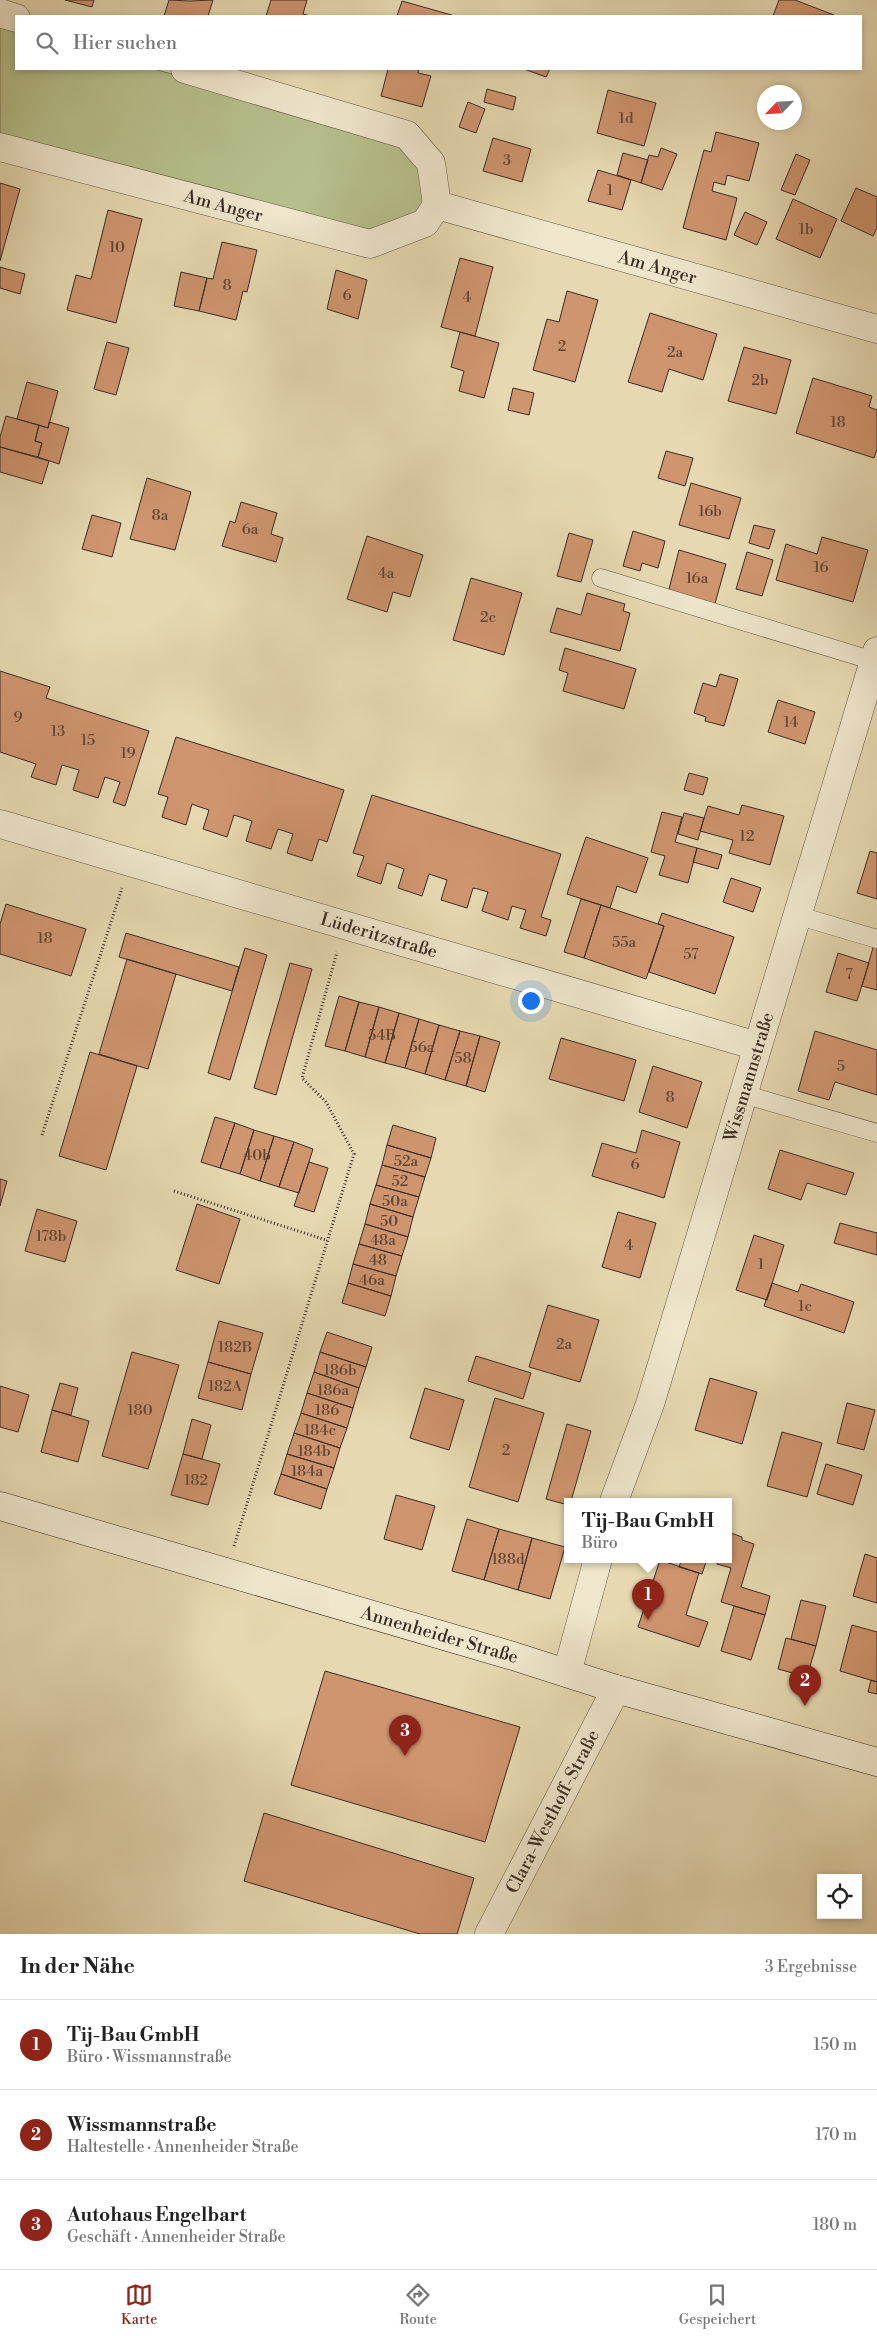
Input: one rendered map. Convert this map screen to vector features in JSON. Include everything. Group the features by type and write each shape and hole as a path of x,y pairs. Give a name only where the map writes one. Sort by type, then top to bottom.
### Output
{"street":[{"path":"0,13 15,18"},
{"path":"188,70 407,135 431,163 437,204"},
{"name":"Am Anger","path":"0,147 370,244 425,223 437,204 877,329"},
{"name":"Wissmannstraße","path":"615,1498 650,1404 796,915 876,656"},
{"name":"Lüderitzstraße","path":"0,824 757,1046"},
{"name":"Annenheider Straße","path":"0,1506 228,1571 616,1689 877,1762"},
{"path":"567,1673 597,1563"},
{"name":"Clara-Westhoff-Straße","path":"489,1934 616,1689"}],"lane":[{"path":"601,578 876,656"},
{"path":"796,915 877,940"},
{"path":"743,1094 877,1133"}],"path":[{"path":"42,1135 130,863"},
{"path":"228,1571 241,1518 354,1154 326,1102 302,1078 344,925"},
{"path":"174,1191 326,1240"}],"green space":[{"path":"0,25 15,29 15,70 158,70 397,138 428,181 425,205 400,229 371,235 0,138"}],"building":[{"path":"65,0 94,0 92,7"},
{"path":"169,0 213,0 208,15 164,15"},
{"path":"271,0 307,0 303,14 306,15 266,15"},
{"path":"779,0 795,0 834,15 773,15"},
{"path":"402,1 451,15 397,15"},
{"path":"388,70 419,70 418,73 431,76 422,107 381,96"},
{"path":"527,70 550,70 546,77"},
{"path":"487,89 516,97 513,110 484,102"},
{"path":"608,90 656,103 644,146 597,133"},
{"path":"468,102 485,109 476,133 459,127"},
{"path":"716,132 759,143 749,181 727,175 725,185 714,182 712,191 737,198 726,240 683,228 704,150 711,152"},
{"path":"493,138 531,149 522,182 483,171"},
{"path":"661,148 677,154 662,190 641,183 649,155 658,157"},
{"path":"623,153 648,160 641,183 617,175"},
{"path":"796,154 810,160 795,195 781,190"},
{"path":"598,170 631,180 622,210 588,201"},
{"path":"0,183 20,189 0,261"},
{"path":"856,188 877,197 877,228 873,236 841,221"},
{"path":"793,199 837,219 820,258 776,239"},
{"path":"108,210 142,219 116,323 67,310 76,275 91,279"},
{"path":"745,212 767,222 757,245 734,235"},
{"path":"222,242 257,250 247,292 243,291 236,320 199,311 207,278 213,279"},
{"path":"460,258 493,267 475,336 441,327"},
{"path":"0,267 25,274 20,294 0,288"},
{"path":"336,270 367,280 358,319 327,309"},
{"path":"181,272 207,278 199,311 174,306"},
{"path":"567,291 598,300 575,382 533,370 547,319 559,322"},
{"path":"650,313 717,334 703,380 669,369 662,392 628,382"},
{"path":"460,332 499,343 484,398 459,391 464,371 451,367"},
{"path":"107,342 129,348 116,395 94,389"},
{"path":"744,347 791,360 776,414 728,401"},
{"path":"813,378 872,396 869,407 877,410 877,449 874,458 796,433"},
{"path":"27,382 58,391 48,428 17,419"},
{"path":"513,388 534,393 529,415 508,410"},
{"path":"6,416 39,425 35,441 42,443 38,457 0,447 0,437"},
{"path":"49,422 69,428 59,464 38,457 42,443 35,441 39,425 48,428"},
{"path":"0,447 49,461 42,484 0,472"},
{"path":"666,451 693,458 685,486 658,478"},
{"path":"147,478 191,492 175,550 130,539"},
{"path":"691,483 741,498 729,539 679,525"},
{"path":"241,502 277,513 271,534 283,538 276,562 222,546 230,521 235,523"},
{"path":"92,515 121,523 112,557 82,549"},
{"path":"754,525 775,530 769,549 749,543"},
{"path":"633,531 665,541 658,568 642,563 640,571 623,566"},
{"path":"569,533 593,540 581,582 557,576"},
{"path":"367,536 423,555 410,597 393,592 387,612 347,599"},
{"path":"822,537 868,550 853,602 776,580 786,544 817,554"},
{"path":"679,550 726,564 714,607 668,593"},
{"path":"747,552 773,560 762,596 736,589"},
{"path":"471,578 522,593 504,655 453,640"},
{"path":"587,593 625,604 623,611 630,613 620,651 550,632 557,608 581,615"},
{"path":"565,648 636,669 624,709 563,691 568,673 559,670"},
{"path":"0,671 50,687 46,698 149,731 125,806 113,802 120,782 105,777 98,798 73,790 79,770 62,765 56,785 31,777 36,764 0,752"},
{"path":"720,674 738,679 724,726 705,721 706,717 694,713 703,683 716,687"},
{"path":"778,700 815,712 805,744 768,732"},
{"path":"176,737 344,790 327,842 319,839 312,861 287,853 293,834 278,829 271,849 246,841 252,821 234,815 227,837 203,829 209,810 192,804 186,825 162,817 168,797 158,794"},
{"path":"689,773 708,778 703,795 684,790"},
{"path":"372,795 561,854 541,917 551,920 546,936 520,928 526,910 512,906 508,920 482,911 488,892 473,888 467,908 441,900 447,880 429,874 422,896 398,888 404,869 387,863 381,884 357,876 364,856 353,853"},
{"path":"742,805 784,816 770,865 729,853 733,840 700,831 708,806 739,815"},
{"path":"662,812 682,817 675,842 697,848 688,883 659,875 665,856 651,852"},
{"path":"684,813 704,818 698,840 678,834"},
{"path":"586,837 648,858 636,893 617,886 610,908 567,894"},
{"path":"697,848 722,855 718,869 693,862"},
{"path":"870,851 877,853 877,899 857,893"},
{"path":"731,878 761,888 753,912 723,902"},
{"path":"581,899 601,905 584,958 564,952"},
{"path":"6,904 86,929 71,976 0,954 0,924"},
{"path":"601,905 664,926 646,979 584,958"},
{"path":"662,913 734,937 715,994 649,972 664,926 658,924"},
{"path":"126,933 239,967 232,991 119,957"},
{"path":"874,944 877,945 877,990 862,986"},
{"path":"245,948 267,955 230,1080 208,1073"},
{"path":"838,953 869,963 857,1001 826,992"},
{"path":"127,959 176,974 148,1069 99,1054"},
{"path":"290,963 312,969 276,1095 254,1088"},
{"path":"339,996 359,1002 345,1051 325,1046"},
{"path":"359,1002 379,1007 365,1057 345,1051"},
{"path":"379,1007 399,1013 385,1063 365,1057"},
{"path":"399,1013 419,1019 405,1068 385,1063"},
{"path":"419,1019 439,1025 425,1074 405,1068"},
{"path":"439,1025 460,1031 445,1080 425,1074"},
{"path":"460,1031 480,1036 466,1086 445,1080"},
{"path":"815,1031 877,1050 877,1095 835,1082 829,1100 798,1091"},
{"path":"480,1036 500,1042 485,1092 466,1086"},
{"path":"561,1038 636,1060 624,1101 549,1079"},
{"path":"90,1052 137,1066 106,1170 59,1156"},
{"path":"653,1066 702,1082 687,1128 639,1112"},
{"path":"215,1117 235,1123 220,1168 201,1162"},
{"path":"235,1123 254,1130 240,1174 220,1168"},
{"path":"393,1125 436,1138 431,1158 387,1145"},
{"path":"254,1130 274,1136 260,1181 240,1174"},
{"path":"642,1130 680,1142 664,1198 592,1176 602,1143 636,1153"},
{"path":"274,1136 294,1142 279,1187 260,1181"},
{"path":"294,1142 313,1149 299,1193 279,1187"},
{"path":"387,1145 431,1158 425,1177 382,1165"},
{"path":"780,1150 854,1173 846,1195 807,1183 801,1200 768,1189"},
{"path":"309,1162 328,1168 314,1212 294,1206"},
{"path":"382,1165 425,1177 419,1197 376,1185"},
{"path":"0,1179 7,1181 0,1206"},
{"path":"376,1185 419,1197 413,1217 370,1204"},
{"path":"197,1204 240,1219 219,1284 176,1270"},
{"path":"370,1204 413,1217 408,1237 365,1224"},
{"path":"37,1209 77,1221 65,1262 25,1251"},
{"path":"618,1212 656,1223 640,1278 602,1267"},
{"path":"840,1223 877,1233 877,1255 834,1243"},
{"path":"365,1224 408,1237 402,1256 359,1244"},
{"path":"754,1235 784,1245 767,1300 736,1290"},
{"path":"359,1244 402,1256 396,1276 353,1264"},
{"path":"353,1264 396,1276 391,1296 348,1283"},
{"path":"348,1283 391,1296 385,1316 342,1303"},
{"path":"772,1283 798,1292 801,1284 854,1302 844,1333 764,1306"},
{"path":"548,1305 599,1320 580,1382 529,1367"},
{"path":"219,1321 263,1333 251,1374 208,1362"},
{"path":"327,1332 372,1347 366,1367 320,1352"},
{"path":"132,1352 179,1365 148,1469 102,1456"},
{"path":"320,1352 366,1367 359,1388 314,1372"},
{"path":"476,1356 531,1373 523,1399 468,1381"},
{"path":"208,1362 251,1374 242,1410 198,1398"},
{"path":"314,1372 359,1388 353,1408 307,1393"},
{"path":"710,1378 757,1392 742,1444 695,1430"},
{"path":"60,1383 78,1388 71,1415 52,1410"},
{"path":"0,1386 29,1395 18,1432 0,1427"},
{"path":"425,1388 464,1400 449,1450 410,1438"},
{"path":"307,1393 353,1408 347,1428 301,1413"},
{"path":"495,1398 544,1413 518,1502 469,1487"},
{"path":"847,1403 875,1410 864,1450 837,1443"},
{"path":"52,1410 89,1421 78,1462 41,1452"},
{"path":"301,1413 347,1428 340,1448 294,1433"},
{"path":"192,1419 211,1425 202,1459 183,1454"},
{"path":"567,1424 591,1431 572,1498 564,1498 564,1504 546,1499"},
{"path":"782,1432 822,1443 807,1497 767,1486"},
{"path":"294,1433 340,1448 334,1468 287,1454"},
{"path":"183,1454 220,1464 208,1505 171,1495"},
{"path":"287,1454 334,1468 327,1489 281,1474"},
{"path":"826,1464 862,1475 853,1505 817,1494"},
{"path":"281,1474 327,1489 321,1509 274,1494"},
{"path":"396,1495 435,1506 422,1550 384,1539"},
{"path":"467,1519 499,1529 484,1580 452,1571"},
{"path":"499,1529 532,1538 518,1590 484,1580"},
{"path":"732,1533 742,1537 742,1540 754,1544 741,1587 770,1596 765,1615 721,1602 731,1568 717,1564 732,1563"},
{"path":"532,1538 564,1547 550,1599 518,1590"},
{"path":"865,1554 877,1558 877,1603 853,1596"},
{"path":"659,1563 669,1563 699,1573 686,1615 708,1622 699,1647 638,1627"},
{"path":"680,1563 706,1563 702,1574 679,1567"},
{"path":"801,1600 826,1606 816,1646 791,1639"},
{"path":"734,1606 765,1615 751,1660 721,1651"},
{"path":"852,1625 877,1632 877,1682 840,1671"},
{"path":"786,1638 816,1646 807,1677 778,1669"},
{"path":"325,1671 520,1727 485,1842 291,1785"},
{"path":"871,1680 877,1682 877,1694 868,1692"},
{"path":"264,1813 474,1878 457,1934 420,1934 244,1881"}],"place":[{"name":"Tij-Bau GmbH","path":"648,1620"},
{"name":"Wissmannstraße","path":"805,1706"},
{"name":"Autohaus Engelbart","path":"405,1756"}]}
